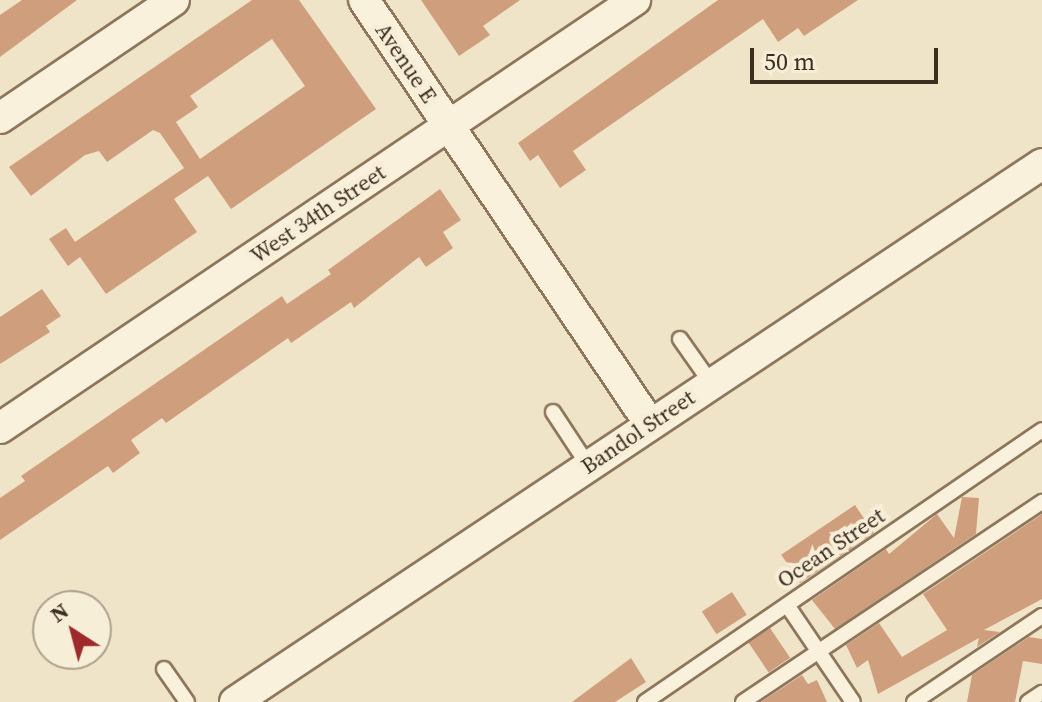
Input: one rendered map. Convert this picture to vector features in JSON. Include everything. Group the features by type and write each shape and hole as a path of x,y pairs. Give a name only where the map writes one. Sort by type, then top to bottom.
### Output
{"street":[{"path":"0,118 174,0"},
{"name":"Avenue E","path":"364,0 650,424"},
{"name":"West 34th Street","path":"0,428 635,0"},
{"name":"Bandol Street","path":"235,702 1042,164"}],"lane":[{"path":"680,339 711,383"},
{"path":"553,412 588,465"},
{"name":"Ocean Street","path":"645,702 1042,430"},
{"path":"743,702 1042,502"},
{"path":"787,605 853,702"},
{"path":"914,702 1042,616"},
{"path":"164,669 187,702"},
{"path":"1028,702 1042,693"}],"building":[{"path":"22,0 77,0 0,57 0,15"},
{"path":"252,0 299,0 376,109 231,209 208,176 174,199 197,232 106,294 80,257 68,266 49,239 66,228 75,242 184,168 160,133 153,130 107,162 99,151 85,155 31,196 9,167","holes":["272,39 305,86 200,159 176,122 198,107 190,96"]},
{"path":"421,0 520,0 483,26 490,35 459,56"},
{"path":"718,0 858,0 804,36 798,28 778,42 763,19 573,151 586,170 560,188 538,155 530,161 518,143"},
{"path":"440,189 461,220 443,232 453,248 426,267 419,257 354,308 351,302 291,343 288,338 166,423 162,418 131,440 140,453 113,473 108,466 0,540 0,498 25,481 21,476 282,296 287,304 331,274 328,270"},
{"path":"42,289 61,316 46,326 50,332 0,364 0,317"},
{"path":"962,497 979,498 976,534 835,629 812,600 886,549 889,554 937,514 954,538"},
{"path":"855,505 874,533 800,583 781,555"},
{"path":"1042,514 1042,599 984,630 1000,632 977,647 979,638 878,694 868,660 857,668 846,645 879,623 902,657 947,630 923,594"},
{"path":"732,592 747,615 717,634 702,612"},
{"path":"770,628 790,658 769,672 748,643"},
{"path":"1029,637 1042,639 1042,664 1023,661 1015,702 967,702 972,675"},
{"path":"631,658 646,682 615,702 572,702"},
{"path":"802,675 808,684 817,680 827,702 761,702"}]}
